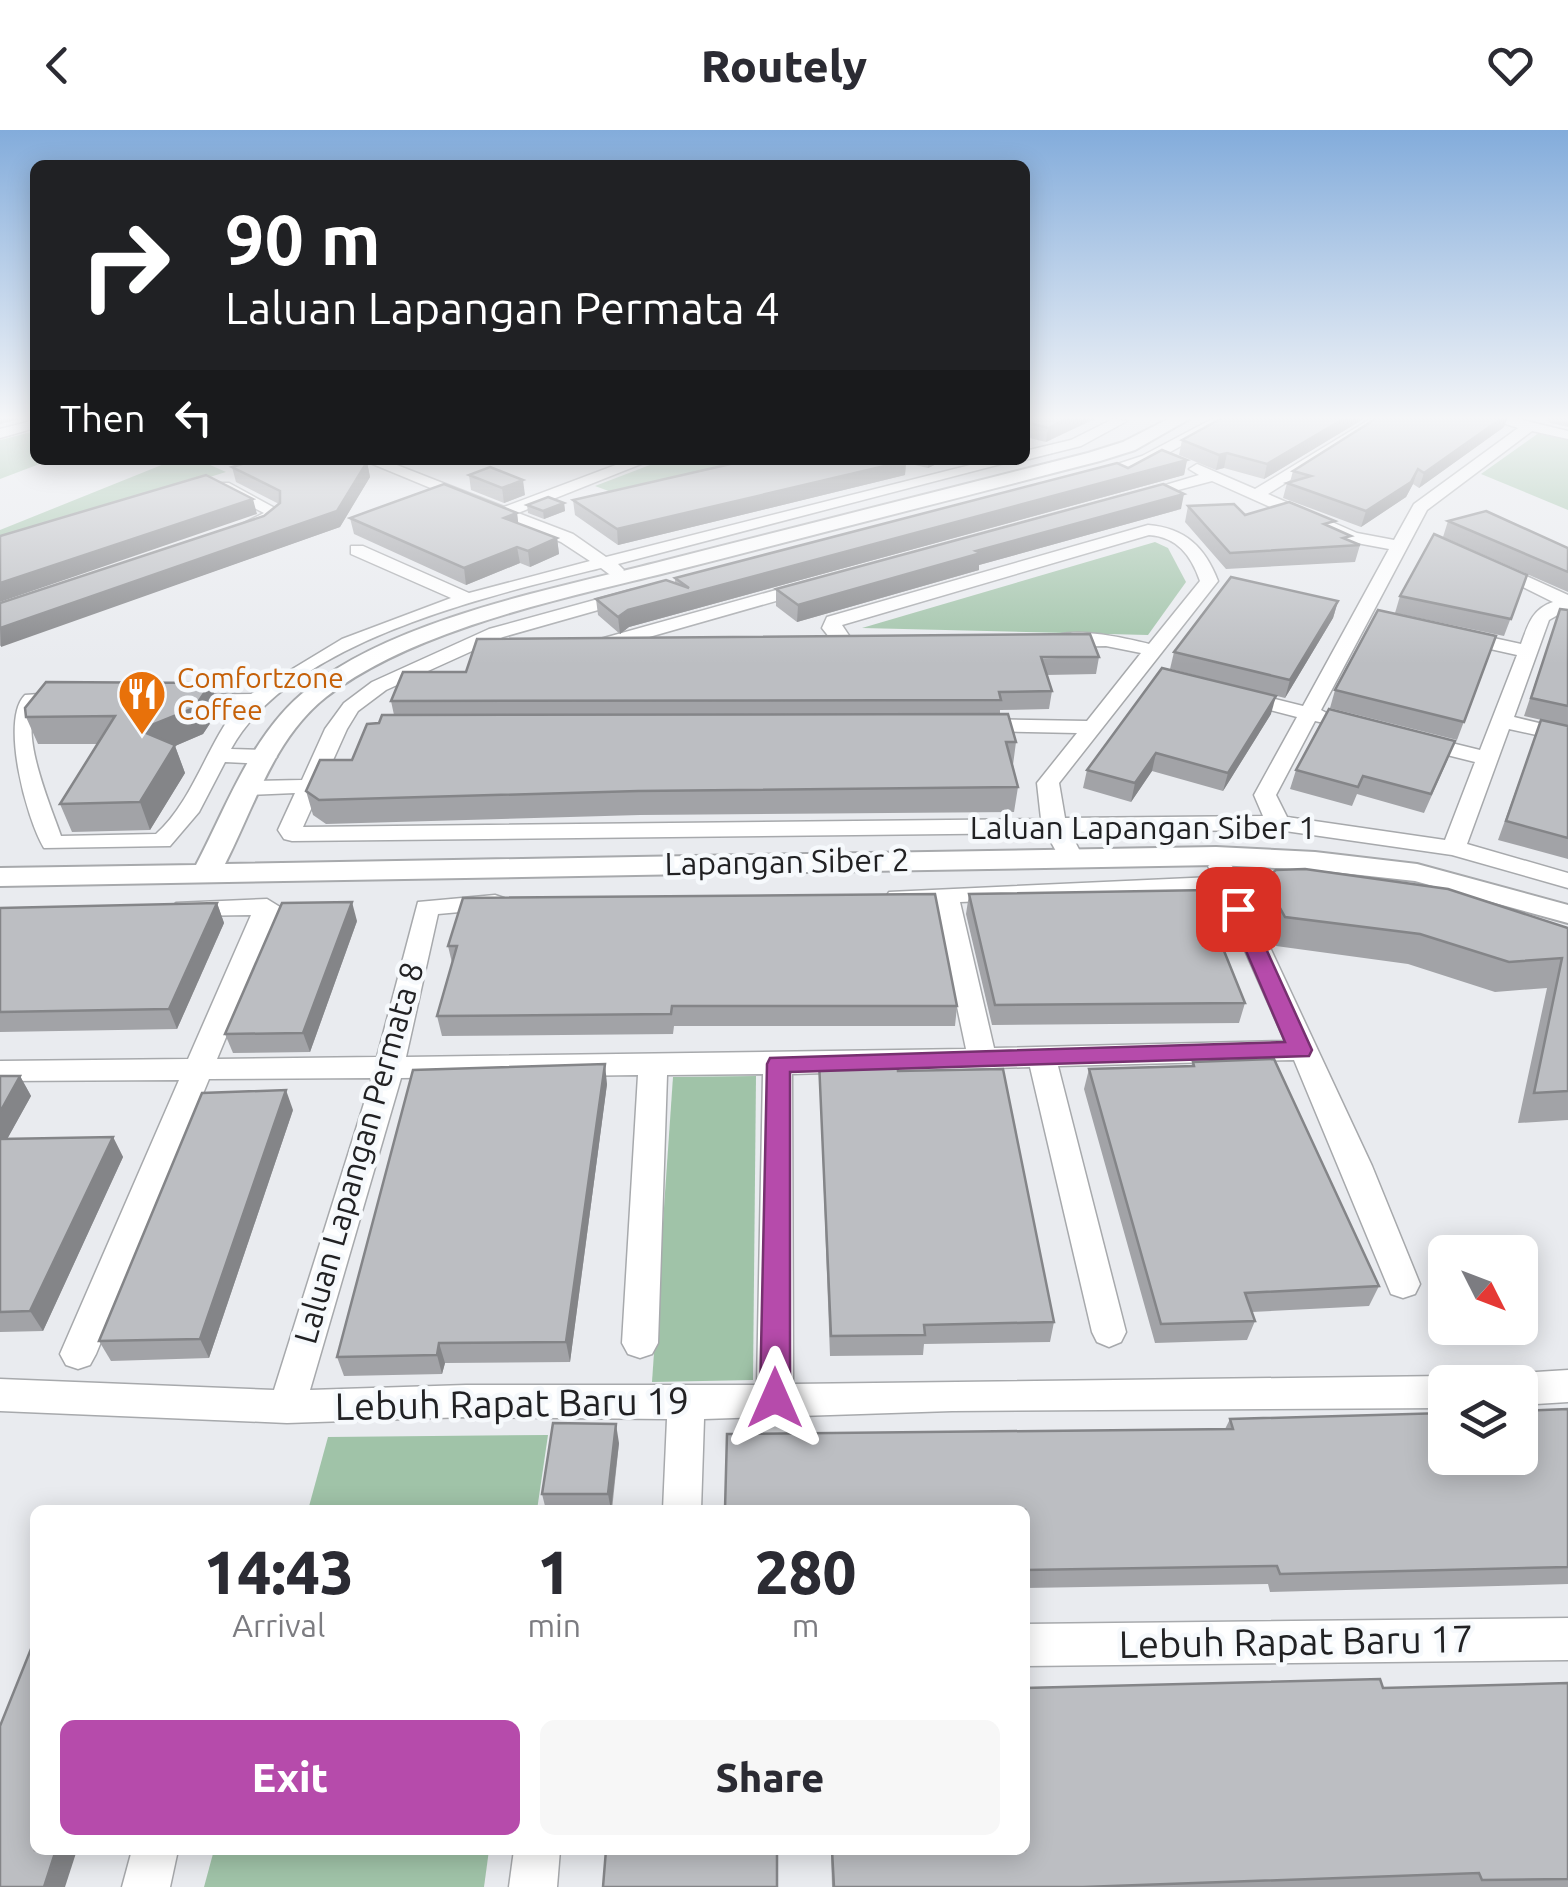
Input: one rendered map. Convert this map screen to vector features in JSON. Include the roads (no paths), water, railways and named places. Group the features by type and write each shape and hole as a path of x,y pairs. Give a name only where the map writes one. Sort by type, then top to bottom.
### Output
{"street":[{"path":"224,536 261,524 276,513 256,500"},
{"path":"471,500 567,538 614,570"},
{"path":"504,513 538,500"},
{"path":"206,876 266,758 291,718 353,670 470,621 614,570 861,500"},
{"path":"83,698 29,702 24,706 19,732 52,843 162,841 174,833 215,755 255,700 318,660 466,598 614,570 926,500"},
{"path":"251,788 310,786 346,729 350,707 379,686 496,634 999,500"},
{"path":"1267,500 1352,537 1411,538"},
{"path":"1278,824 1265,796 1361,615 1411,538 1420,508 1431,500"},
{"path":"870,642 835,643 831,628 834,620 1148,530 1176,534 1202,560 1218,583 1152,650 1147,673 1090,727 1048,782 1054,826 1072,858"},
{"path":"357,550 466,598"},
{"path":"1477,560 1568,602"},
{"path":"674,644 591,645 823,582"},
{"path":"1454,848 1540,619 1547,610 1568,602"},
{"path":"470,621 518,644 530,645"},
{"path":"1429,630 1528,652"},
{"path":"1028,641 1106,640 1152,650"},
{"path":"1218,691 1344,722"},
{"path":"160,699 255,700"},
{"path":"1504,721 1568,736"},
{"path":"952,725 1090,727"},
{"path":"1399,736 1490,760"},
{"path":"215,755 266,758"},
{"name":"Laluan Lapangan Siber 1","path":"310,786 292,834 1278,824 1454,848 1568,880"},
{"path":"666,864 670,829"},
{"path":"1216,856 1300,1050 1356,1166 1403,1284"},
{"name":"Lapangan Siber 2","path":"0,878 1216,856 1315,861 1417,873 1568,914"},
{"path":"869,897 1226,884"},
{"path":"946,896 982,1059"},
{"name":"Laluan Lapangan Permata 8","path":"286,1407 390,1065 427,907 528,902"},
{"path":"78,1354 267,907 153,908"},
{"path":"0,1071 778,1064 1300,1050"},
{"path":"1042,1059 1108,1332"},
{"path":"640,1343 653,1064"},
{"path":"775,1398 778,1064"},
{"path":"1538,1387 1568,1386"},
{"name":"Lebuh Rapat Baru 19","path":"0,1395 286,1407 466,1401 686,1404 775,1398 1122,1396 1294,1390 1428,1392"},
{"path":"682,1505 686,1404"},
{"name":"Lebuh Rapat Baru 17","path":"1030,1645 1568,1639"},
{"path":"146,1887 155,1855"},
{"path":"533,1887 536,1855"}],"place":[{"name":"Comfortzone Coffee","path":"142,736"}]}
